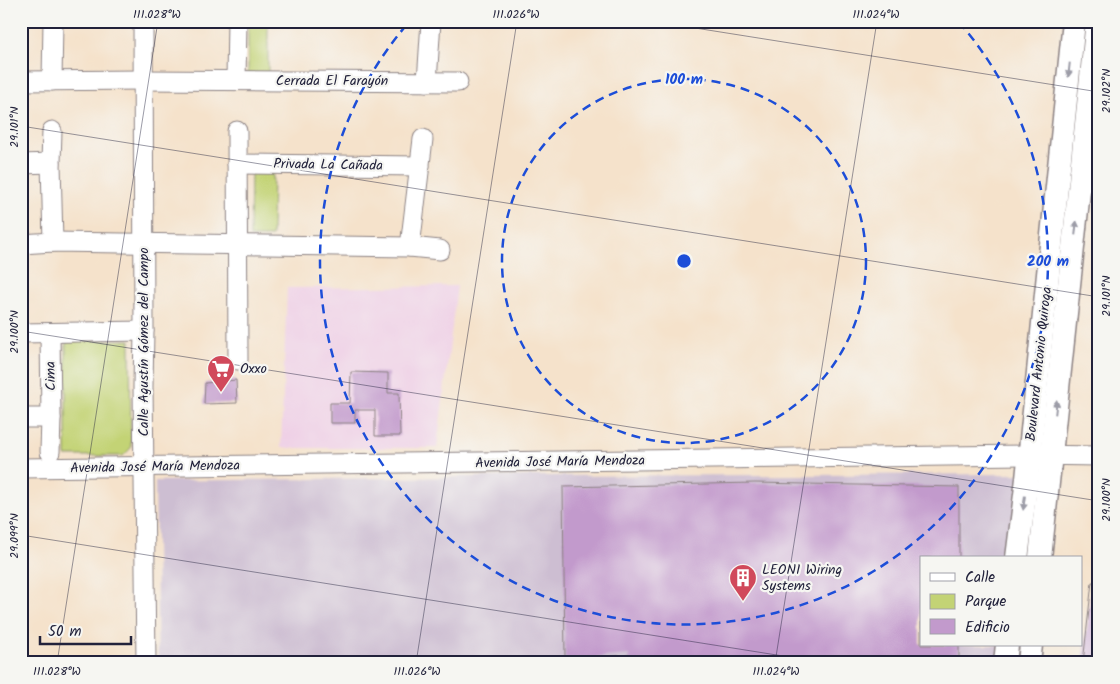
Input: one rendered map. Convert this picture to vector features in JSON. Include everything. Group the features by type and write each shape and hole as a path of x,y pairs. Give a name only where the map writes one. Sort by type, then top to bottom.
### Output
{"main road":[{"name":"Boulevard Antonio Quiroga","path":"1040,556 1041,455 1074,21"},
{"name":"Boulevard Antonio Quiroga","path":"1017,556 1041,455 1097,21"},
{"path":"1005,663 1007,646"},
{"path":"1029,663 1031,646"}],"street":[{"path":"52,81 53,21"},
{"name":"Calle Agustín Gómez del Campo","path":"143,21 143,386 146,663"},
{"path":"236,80 238,21"},
{"path":"427,82 432,21"},
{"name":"Cerrada El Farayón","path":"21,81 458,82"},
{"path":"52,131 53,242"},
{"path":"237,131 238,360"},
{"path":"410,247 423,139"},
{"path":"21,164 51,163"},
{"name":"Privada La Cañada","path":"237,164 420,166"},
{"path":"21,244 53,242 237,244 410,247 440,250"},
{"path":"21,333 144,331"},
{"name":"Cima","path":"50,333 52,418 50,452"},
{"path":"21,418 52,418"},
{"name":"Avenida José María Mendoza","path":"21,468 1041,455 1099,456"}],"shaded area":[{"path":"457,286 437,448 281,448 287,288"},
{"path":"1023,474 1012,556 920,556 920,646 1001,646 999,663 158,663 155,481 536,476"}],"green space":[{"path":"248,21 268,21 268,74 248,74"},
{"path":"251,168 273,168 272,237 250,237"},
{"path":"130,340 131,448 123,456 66,456 66,341"}],"building":[{"path":"351,372 388,373 388,393 399,393 400,436 375,436 375,410 355,410 355,423 330,423 330,403 350,403"},
{"name":"Oxxo","path":"236,380 237,403 204,404 205,383"},
{"name":"LEONI Wiring Systems","path":"755,483 959,487 959,556 920,556 920,646 959,646 959,663 629,663 629,655 565,660 563,487"},
{"path":"1092,582 1099,582 1099,663 1083,663"}],"place":[{"name":"Oxxo","path":"221,393"},
{"name":"LEONI Wiring Systems","path":"743,602"}]}
